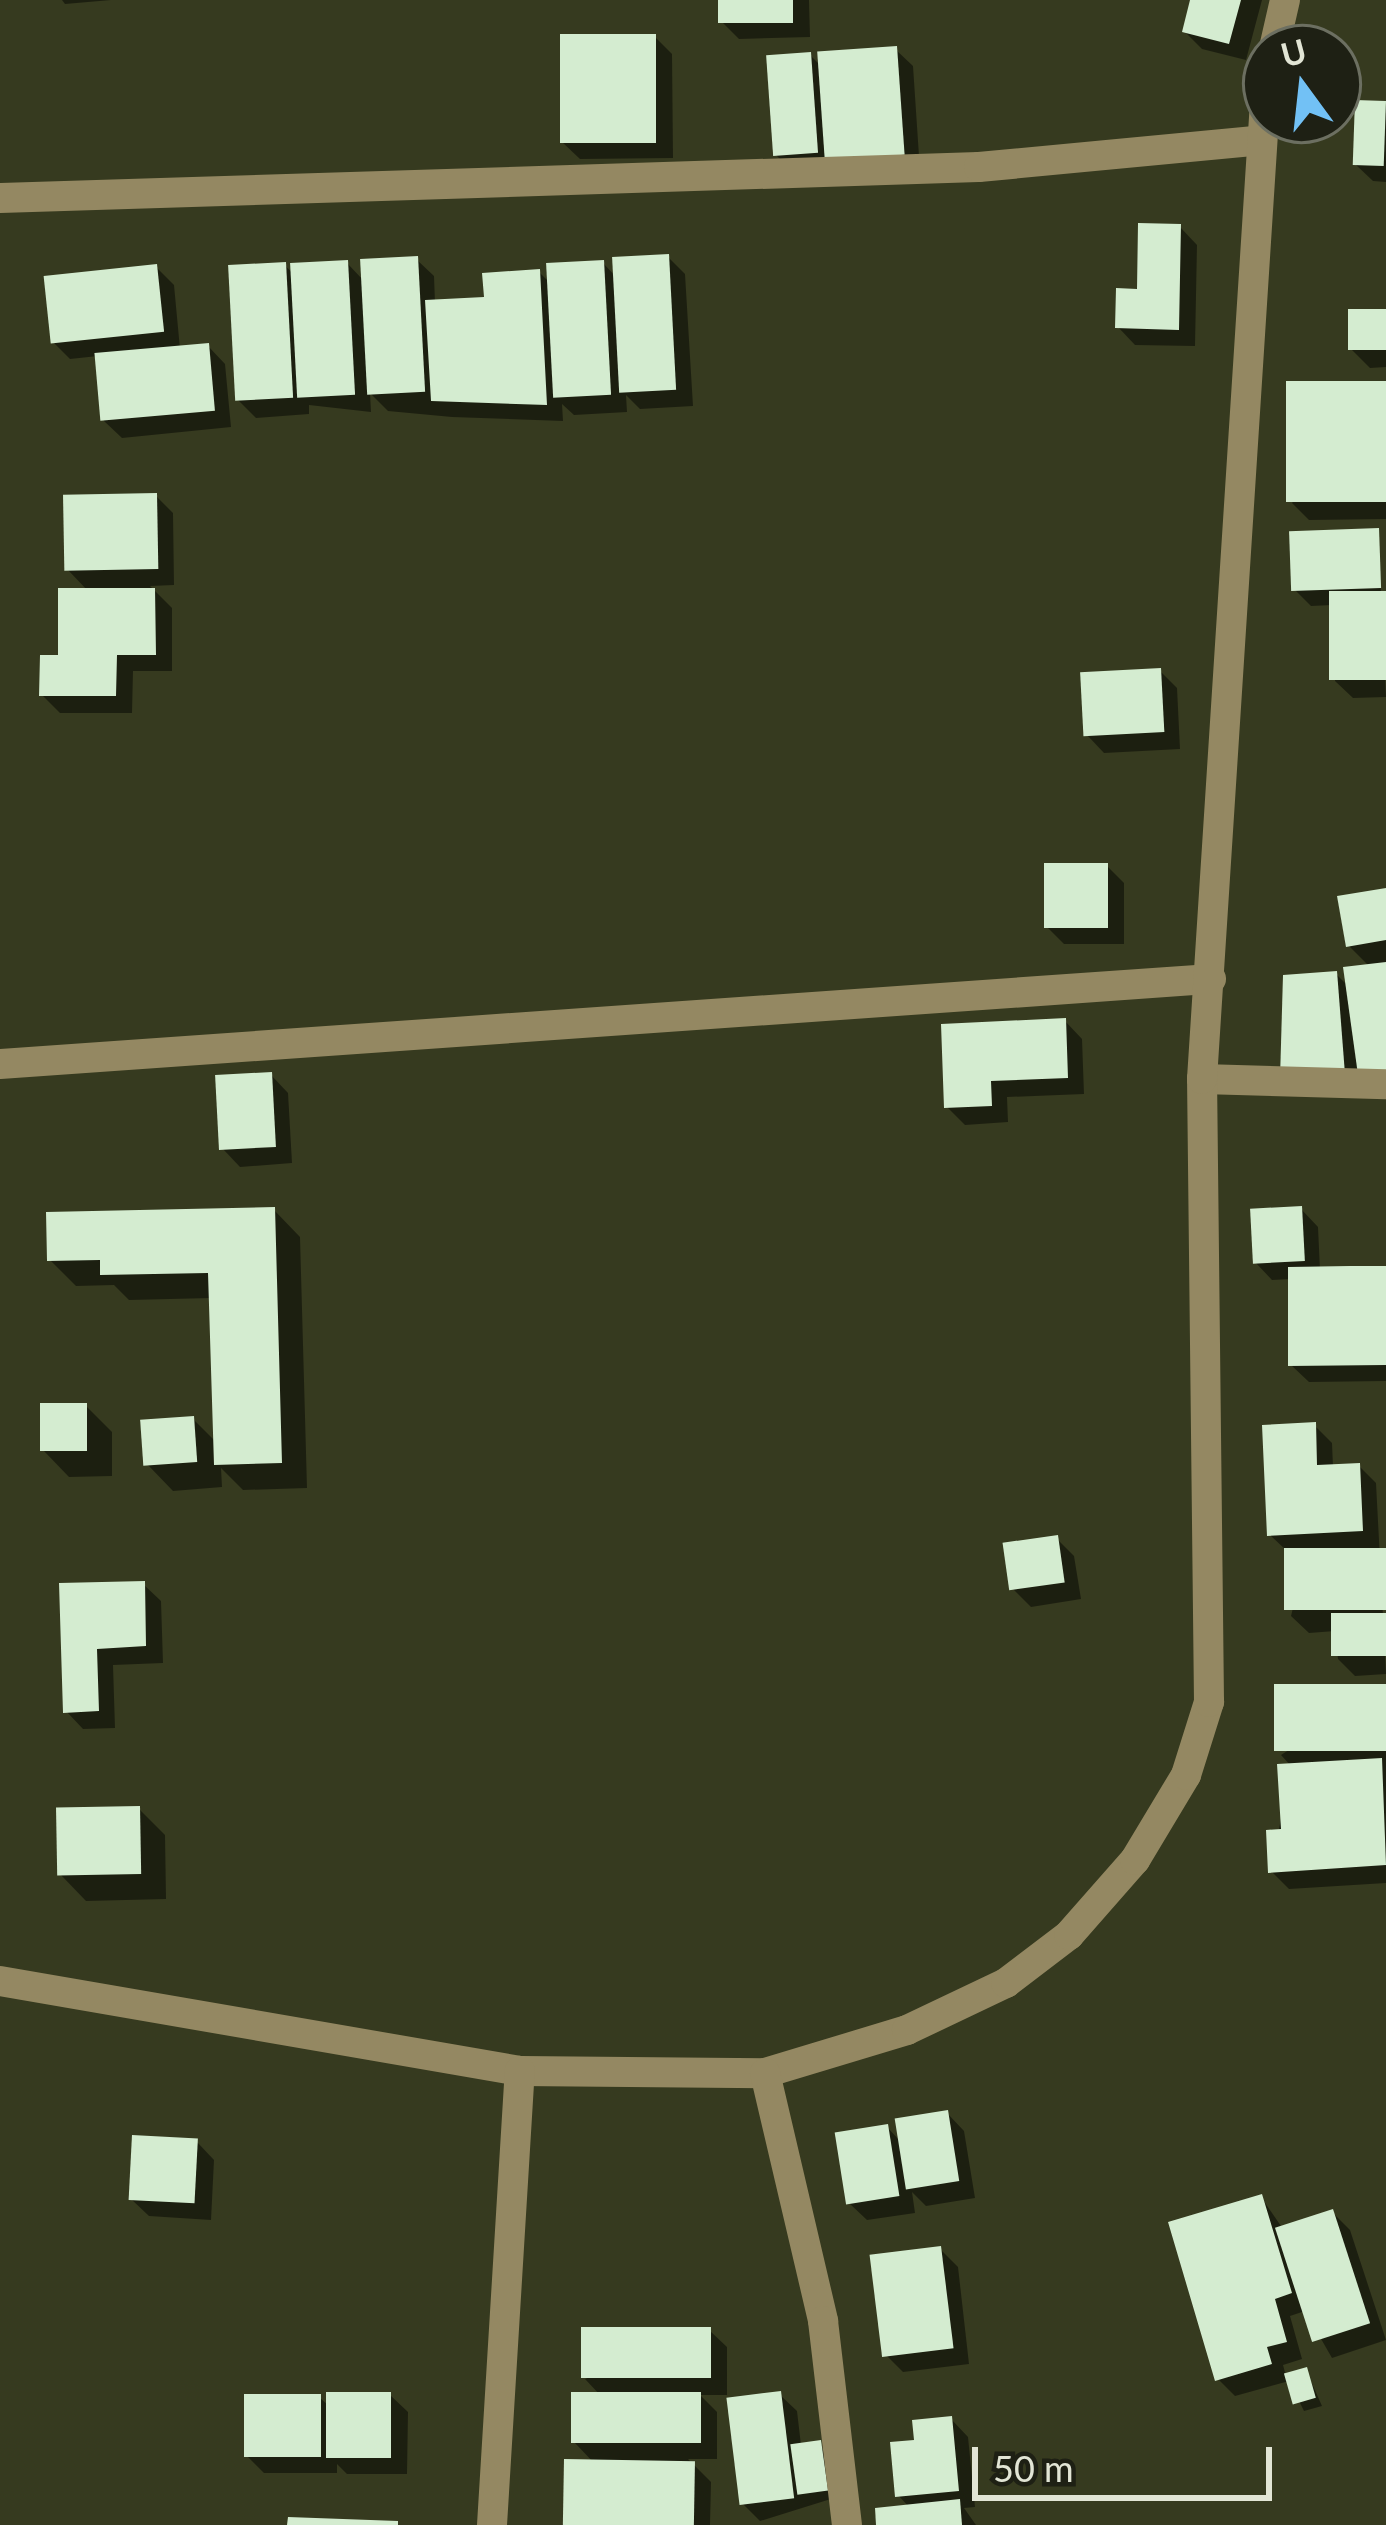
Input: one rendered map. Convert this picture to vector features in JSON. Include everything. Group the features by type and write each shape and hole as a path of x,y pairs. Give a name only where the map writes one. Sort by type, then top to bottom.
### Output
{"street":[{"path":"0,198 979,167 1242,142"},
{"path":"0,1981 520,2071 765,2073 907,2030 1006,1983 1122,1875 1186,1774 1209,1702 1202,1079 1240,605 1255,144"},
{"path":"0,1064 1210,980"},
{"path":"1202,1079 1386,1084"},
{"path":"491,2525 520,2071"},
{"path":"765,2073 823,2321 848,2525"}],"building":[{"path":"718,0 793,0 793,23 718,23"},
{"path":"1190,0 1241,0 1229,44 1182,32"},
{"path":"560,34 656,34 656,143 560,143"},
{"path":"897,46 905,155 825,160 817,52"},
{"path":"811,52 818,153 773,156 766,55"},
{"path":"1362,100 1386,101 1384,166 1353,165 1353,144 1362,144"},
{"path":"1138,223 1181,224 1179,330 1115,328 1116,288 1137,289"},
{"path":"669,254 676,390 619,393 612,257"},
{"path":"418,256 425,392 367,395 360,259"},
{"path":"348,260 355,395 297,398 290,263"},
{"path":"604,260 611,395 553,398 546,263"},
{"path":"286,262 293,398 235,401 228,265"},
{"path":"157,264 164,332 51,344 44,276"},
{"path":"540,269 547,405 431,401 425,300 484,297 482,273"},
{"path":"1348,309 1386,309 1386,350 1348,350"},
{"path":"209,343 215,411 100,421 94,353"},
{"path":"1286,381 1386,381 1386,502 1286,502"},
{"path":"157,493 158,569 64,571 63,495"},
{"path":"1379,528 1381,588 1291,591 1289,531"},
{"path":"58,588 155,588 156,655 117,655 116,696 39,696 40,655 58,655"},
{"path":"1329,591 1386,591 1386,680 1329,680"},
{"path":"1161,668 1164,732 1083,736 1080,672"},
{"path":"1044,863 1108,863 1108,928 1044,928"},
{"path":"1386,888 1386,940 1346,947 1337,896"},
{"path":"1386,962 1386,1078 1359,1082 1343,967"},
{"path":"1337,971 1345,1074 1280,1079 1283,975"},
{"path":"1066,1018 1068,1078 991,1081 992,1106 944,1108 941,1024"},
{"path":"272,1072 276,1147 219,1150 215,1075"},
{"path":"1302,1206 1305,1261 1253,1264 1250,1209"},
{"path":"275,1207 282,1463 214,1465 208,1273 100,1275 100,1260 47,1261 46,1212"},
{"path":"1386,1266 1386,1365 1288,1366 1288,1267"},
{"path":"40,1403 87,1403 87,1451 40,1451"},
{"path":"194,1416 197,1462 143,1466 140,1420"},
{"path":"1316,1422 1317,1465 1360,1463 1363,1531 1267,1536 1262,1425"},
{"path":"1058,1535 1065,1583 1009,1590 1003,1543"},
{"path":"1284,1548 1386,1548 1386,1610 1284,1610"},
{"path":"145,1581 146,1646 97,1649 99,1711 63,1713 59,1583"},
{"path":"1331,1613 1386,1613 1386,1656 1331,1656"},
{"path":"1274,1684 1386,1684 1386,1751 1274,1751"},
{"path":"1382,1758 1386,1865 1268,1873 1266,1830 1281,1829 1277,1764"},
{"path":"140,1806 141,1874 57,1875 56,1807"},
{"path":"948,2110 959,2181 906,2190 895,2118"},
{"path":"888,2124 899,2196 846,2205 835,2132"},
{"path":"132,2135 198,2138 195,2203 129,2200"},
{"path":"1262,2194 1292,2293 1275,2299 1287,2342 1267,2347 1272,2364 1215,2381 1168,2222"},
{"path":"1333,2209 1370,2323 1312,2342 1275,2228"},
{"path":"941,2246 954,2348 882,2357 870,2255"},
{"path":"581,2327 711,2327 711,2378 581,2378"},
{"path":"1307,2367 1316,2398 1293,2404 1284,2374"},
{"path":"781,2391 794,2498 740,2505 726,2398"},
{"path":"326,2392 391,2392 391,2458 326,2458"},
{"path":"571,2392 701,2392 701,2443 571,2443"},
{"path":"244,2394 321,2394 321,2457 244,2457"},
{"path":"952,2416 959,2491 895,2497 890,2442 914,2440 912,2420"},
{"path":"821,2440 828,2491 797,2495 790,2444"},
{"path":"564,2459 695,2461 694,2525 563,2525"},
{"path":"960,2499 962,2525 876,2525 875,2508"},
{"path":"288,2517 398,2521 398,2525 287,2525"}]}
